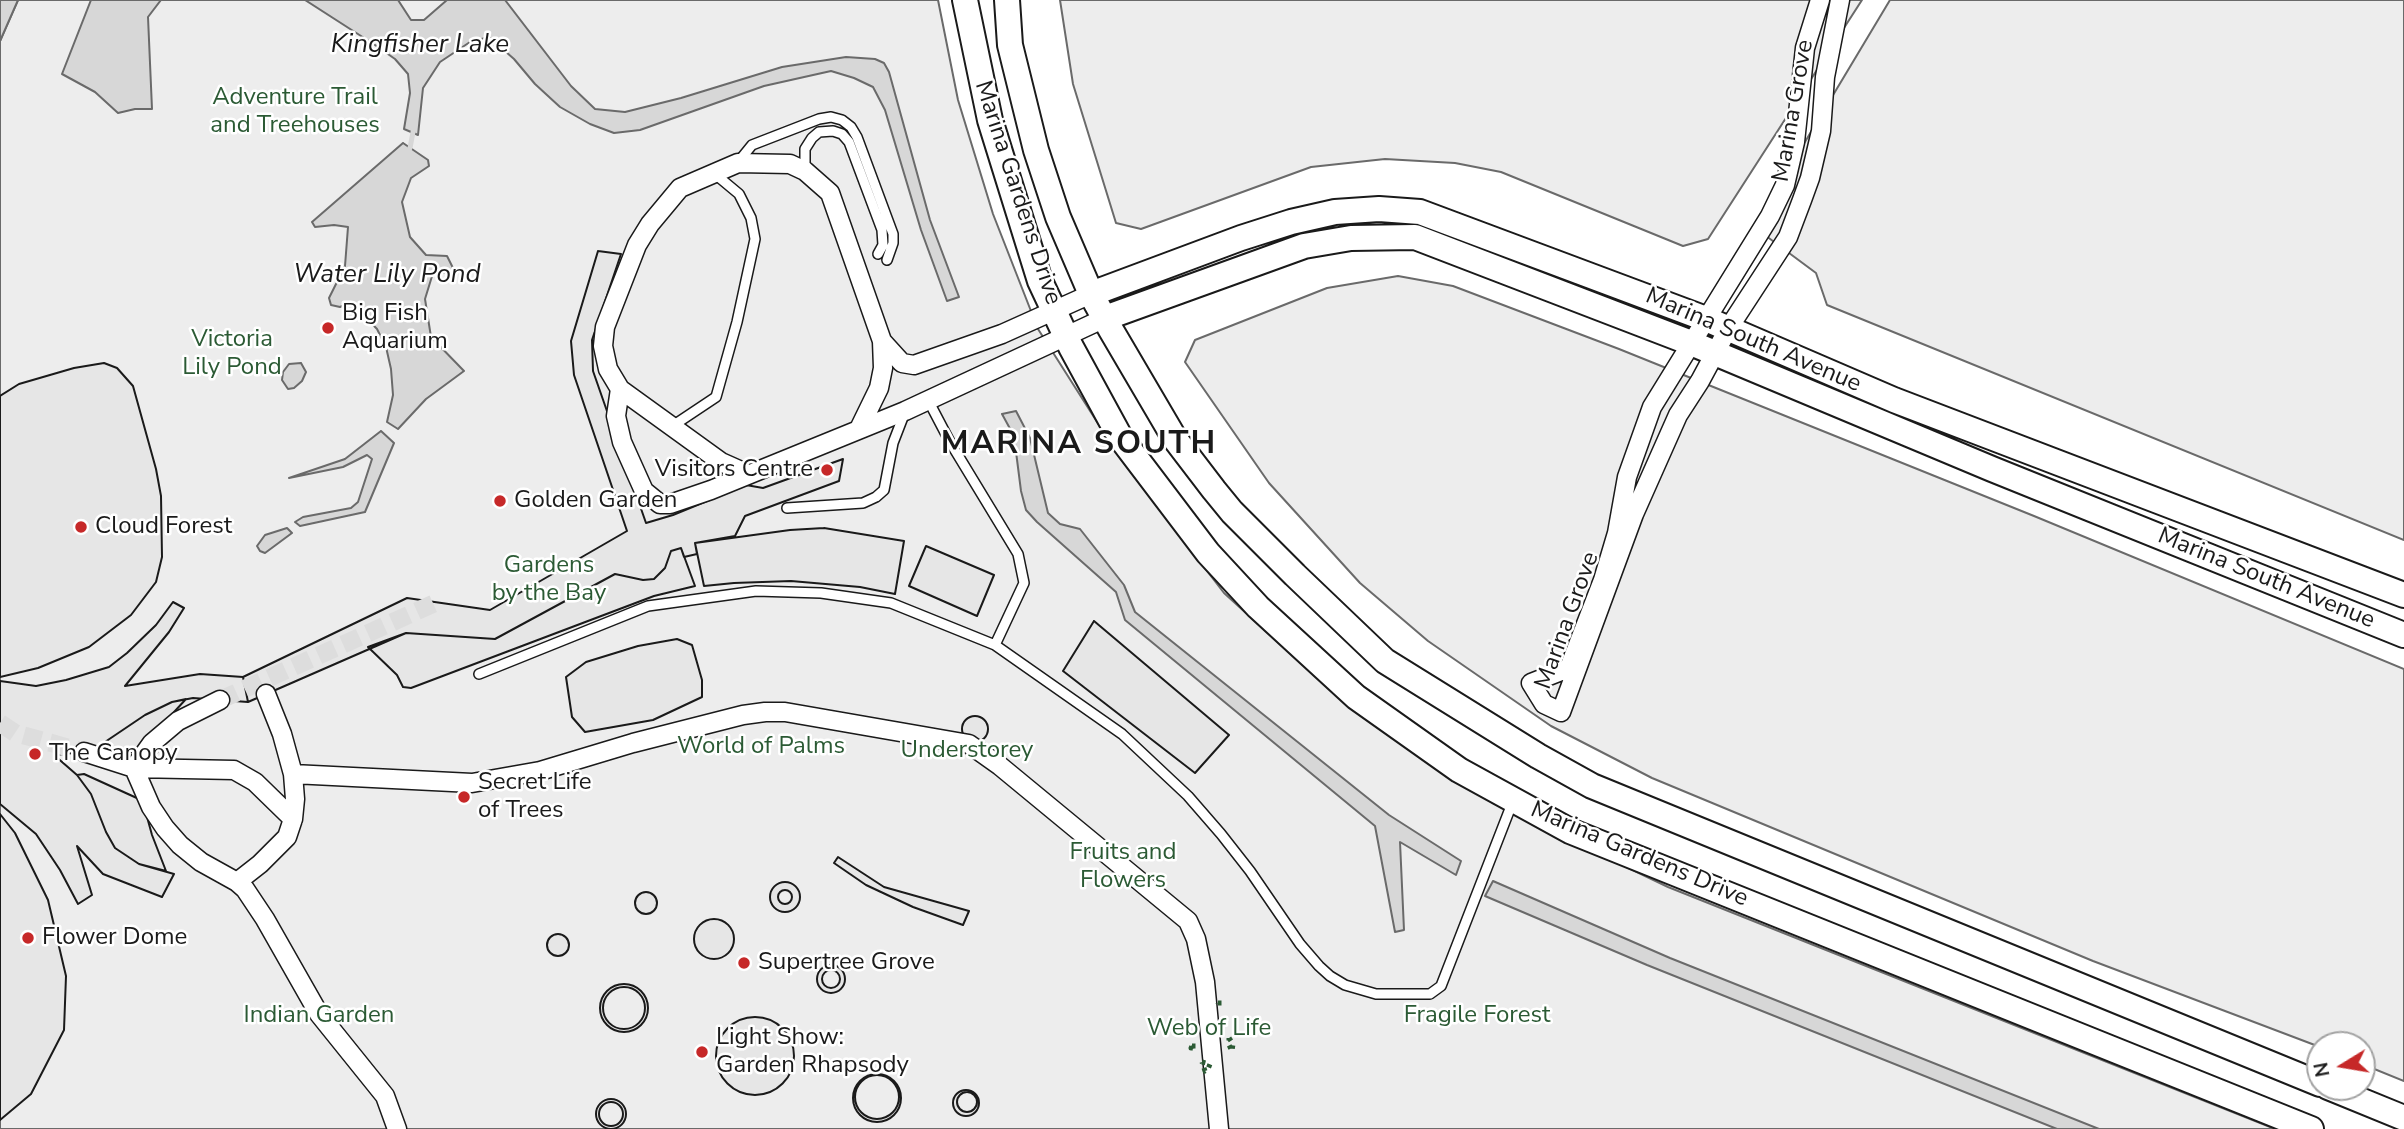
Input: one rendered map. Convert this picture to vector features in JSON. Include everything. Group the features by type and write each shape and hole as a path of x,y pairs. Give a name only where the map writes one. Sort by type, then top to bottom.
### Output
{"main road":[{"name":"Marina Gardens Drive","path":"965,0 977,69 995,140 1040,281 1120,437 1208,553 1258,607 1356,697 1459,770 1570,831 2311,1129"},
{"name":"Marina Gardens Drive","path":"1007,0 1010,45 1036,150 1058,217 1091,295 1175,439 1214,491 1295,576 1385,661 1538,756 1592,786 2306,1078"},
{"name":"Marina South Avenue","path":"1091,295 1241,238 1291,222 1335,212 1380,209 1420,212 1717,324 1894,400 2404,595"},
{"name":"Marina South Avenue","path":"1105,318 1304,246 1351,238 1415,237 1691,343 2404,635"},
{"path":"2362,1101 2404,1118"}],"street":[{"name":"Marina Grove","path":"1820,0 1805,48 1795,142 1785,185 1717,324 1715,353 1678,415 1634,514 1562,712 1544,704 1531,683 1569,668 1603,580 1617,533 1627,477 1652,407 1691,343 1717,324 1788,237 1806,189 1821,131 1825,77 1840,0"},
{"path":"748,474 721,462 620,389 604,358 605,327 637,245 650,224 680,188 738,163 790,164 805,171 830,193 881,341 883,368 879,388 859,429"},
{"path":"881,341 902,363 914,365 1002,334 1091,295"},
{"path":"620,389 616,416 622,442 644,491 660,504 670,504 712,490 905,411 1105,318"},
{"path":"237,882 287,837 293,819 293,774 282,734 266,694"},
{"path":"134,768 152,743 178,721 220,700"},
{"path":"293,774 472,783 540,771 633,743 743,715 765,712 785,712 969,744 1000,766 1188,921 1196,939 1205,982 1219,1129"},
{"path":"84,752 134,768 234,770 255,782 293,819"},
{"path":"134,768 151,807 165,828 201,862 245,889 319,1014 385,1096 397,1129"}],"lane":[{"path":"738,163 752,145 819,119 831,117 842,120 852,127 857,137 892,234 893,243 882,257 882,230 849,142 842,134 832,131 819,132 812,138 805,149 805,171"},
{"path":"671,427 716,397 737,322 755,239 751,218 738,194 714,173"},
{"path":"928,400 950,442 1018,554 1024,583 995,645"},
{"path":"787,508 863,503 876,497 884,490 893,443 905,411"},
{"path":"479,674 648,606 756,591 821,593 891,603 995,645 1122,734 1157,765 1221,834 1307,951 1330,976 1358,990 1392,995 1430,994 1438,990 1513,800"}],"green space":[{"name":"Gardens by the Bay","path":"18,0 938,0 958,100 993,214 1038,329 1120,458 1224,593 1348,706 1493,803 1668,887 2275,1129 0,1129 0,41"},
{"path":"1060,0 1862,0 1708,239 1683,246 1501,172 1455,163 1385,159 1311,167 1141,229 1116,223 1073,84"},
{"path":"1890,0 2404,0 2404,540 1827,305 1816,273 1754,227"},
{"path":"1398,276 1453,286 1619,349 2034,516 2404,669 2404,1081 2376,1070 2376,1031 2306,1031 2306,1042 2093,961 1652,778 1551,726 1428,641 1360,583 1269,483 1185,362 1195,340 1327,288"}],"water":[{"path":"0,0 18,0 0,41"},
{"path":"91,0 161,0 148,17 152,109 118,113 95,92 62,74"},
{"name":"Kingfisher Lake","path":"305,0 398,0 411,20 424,20 447,0 505,0 571,86 595,109 625,112 782,67 846,57 875,59 884,63 889,72 930,220 959,297 947,301 921,230 885,110 873,87 854,78 831,71 764,86 640,130 614,133 590,124 560,107 489,37 470,42 440,62 423,88 418,135 404,129 410,93 408,74 395,59"},
{"name":"Water Lily Pond","path":"403,143 428,160 429,166 411,178 402,202 410,237 426,255 447,256 455,272 433,273 425,299 431,337 464,371 426,399 398,429 387,422 393,395 391,369 386,347 377,329 351,302 340,307 331,305 329,298 345,266 348,227 315,227 312,222"},
{"path":"301,363 306,372 302,381 294,388 288,389 282,380 283,372 289,364"},
{"path":"1016,411 1030,438 1048,513 1060,524 1080,529 1124,585 1135,612 1389,815 1461,861 1456,875 1400,842 1404,930 1395,932 1375,826 1125,620 1116,592 1026,510 1014,436 1002,414"},
{"path":"381,431 394,443 365,512 300,526 295,522 303,517 351,508 358,502 372,459 367,455 343,467 289,478 345,459"},
{"path":"287,528 292,533 265,553 260,551 257,546 265,535"},
{"path":"1493,881 1670,958 2099,1129 2057,1129 1647,965 1485,896"}],"building":[{"name":"Visitors Centre","path":"598,251 621,254 592,340 593,371 646,523 673,515 746,485 763,488 843,459 839,481 745,516 735,536 695,543 697,554 684,557 681,548 671,551 665,568 654,579 643,580 615,574 495,639 406,633 248,702 243,677 407,598 490,610 627,531 574,375 571,341"},
{"name":"Cloud Forest","path":"104,363 117,368 133,386 156,469 161,496 162,557 156,582 131,615 89,647 38,668 0,677 0,396 19,384 74,368"},
{"name":"Visitors Centre","path":"824,528 904,541 895,594 860,587 791,581 704,586 695,543"},
{"path":"926,546 994,575 977,616 909,586"},
{"name":"Visitors Centre","path":"681,548 695,586 654,596 411,688 403,687 397,675 368,647 406,633 495,639 615,574 643,580 654,579 665,568 671,551"},
{"name":"The Canopy","path":"173,602 184,608 169,632 125,686 200,674 243,677 248,702 193,698 172,702 145,715 99,746 84,752 54,755 77,775 91,794 115,848 139,864 174,874 162,897 103,874 77,846 92,895 78,904 36,834 0,804 0,681 36,686 109,667 156,625"},
{"path":"1094,621 1229,735 1195,773 1063,671"},
{"path":"677,639 692,645 702,680 702,697 653,720 585,732 572,717 566,677 586,662 638,646"},
{"path":"186,699 142,747 133,752 116,753 99,746 145,715 172,702"},
{"path":"975,716 984,720 988,729 984,738 975,742 966,738 962,729 966,720"},
{"path":"84,774 139,799 144,806 166,871 139,864 115,848 91,794 77,775"},
{"name":"Flower Dome","path":"0,814 15,833 48,900 66,976 64,1030 31,1094 0,1120"},
{"path":"838,857 884,887 969,911 963,925 913,907 866,885 834,863"},
{"path":"785,882 791,883 799,891 799,903 791,911 785,912 779,911 771,903 770,897 771,891 779,883"},
{"path":"782,890 788,890 792,897 788,904 782,904 778,900 778,894"},
{"path":"646,892 654,895 657,903 654,911 646,914 638,911 635,903 638,895"},
{"path":"714,919 722,920 728,925 733,931 733,947 728,953 722,958 714,959 706,958 700,953 695,947 694,939 695,931 700,925 706,920"},
{"path":"554,934 562,934 569,941 569,949 562,956 554,956 547,949 547,941"},
{"path":"831,965 841,969 845,979 841,989 831,993 821,989 817,979 821,969"},
{"path":"831,970 837,973 840,979 837,985 831,988 825,985 822,979 825,973"},
{"path":"624,984 641,991 648,1008 641,1025 624,1032 607,1025 600,1008 607,991"},
{"path":"624,987 639,993 645,1008 639,1023 624,1029 609,1023 603,1008 609,993"},
{"path":"755,1017 770,1020 783,1028 791,1041 794,1056 791,1071 783,1084 770,1092 755,1095 740,1092 727,1084 719,1071 716,1056 719,1041 727,1028 740,1020"},
{"path":"877,1074 894,1081 901,1098 894,1115 877,1122 860,1115 853,1098 860,1081"},
{"path":"877,1075 886,1076 893,1081 898,1088 898,1106 893,1113 886,1118 877,1119 868,1118 861,1113 856,1106 855,1097 856,1088 861,1081 868,1076"},
{"path":"966,1090 975,1094 979,1103 975,1112 966,1116 957,1112 953,1103 957,1094"},
{"path":"967,1092 974,1095 977,1102 974,1109 967,1112 960,1109 957,1102 960,1095"},
{"path":"611,1099 622,1103 626,1114 622,1125 611,1129 600,1125 596,1114 600,1103"},
{"path":"611,1102 620,1105 623,1114 620,1123 611,1126 602,1123 599,1114 602,1105"}],"waterway":[{"path":"410,148 413,132"}],"tunnel":[{"path":"220,700 435,603"},
{"path":"0,723 15,733 84,752"}],"hedge":[{"path":"1218,1003 1222,1003 1218,1004 1218,1003"},
{"path":"1223,1019 1225,1019 1224,1022 1222,1021 1223,1019"},
{"path":"1179,1024 1184,1024 1187,1025 1183,1027 1179,1024"},
{"path":"1229,1038 1233,1044 1232,1051 1229,1045 1229,1038"},
{"path":"1192,1046 1196,1046 1191,1048 1192,1046"},
{"path":"1202,1062 1210,1064 1205,1071 1202,1062"}],"place":[{"name":"Big Fish Aquarium","path":"328,328"},
{"name":"Visitors Centre","path":"827,470"},
{"name":"Golden Garden","path":"500,501"},
{"name":"Cloud Forest","path":"81,527"},
{"name":"The Canopy","path":"35,754"},
{"name":"Secret Life of Trees","path":"464,797"},
{"name":"Flower Dome","path":"28,938"},
{"name":"Supertree Grove","path":"744,963"},
{"name":"Light Show: Garden Rhapsody","path":"702,1052"}],"district":[{"name":"MARINA SOUTH","path":"1079,445"}],"park label":[{"name":"Adventure Trail and Treehouses","path":"295,112"},
{"name":"Victoria Lily Pond","path":"232,354"},
{"name":"World of Palms","path":"761,747"},
{"name":"Understorey","path":"967,751"},
{"name":"Fruits and Flowers","path":"1123,867"},
{"name":"Indian Garden","path":"319,1016"},
{"name":"Fragile Forest","path":"1477,1016"},
{"name":"Web of Life","path":"1209,1029"}]}
